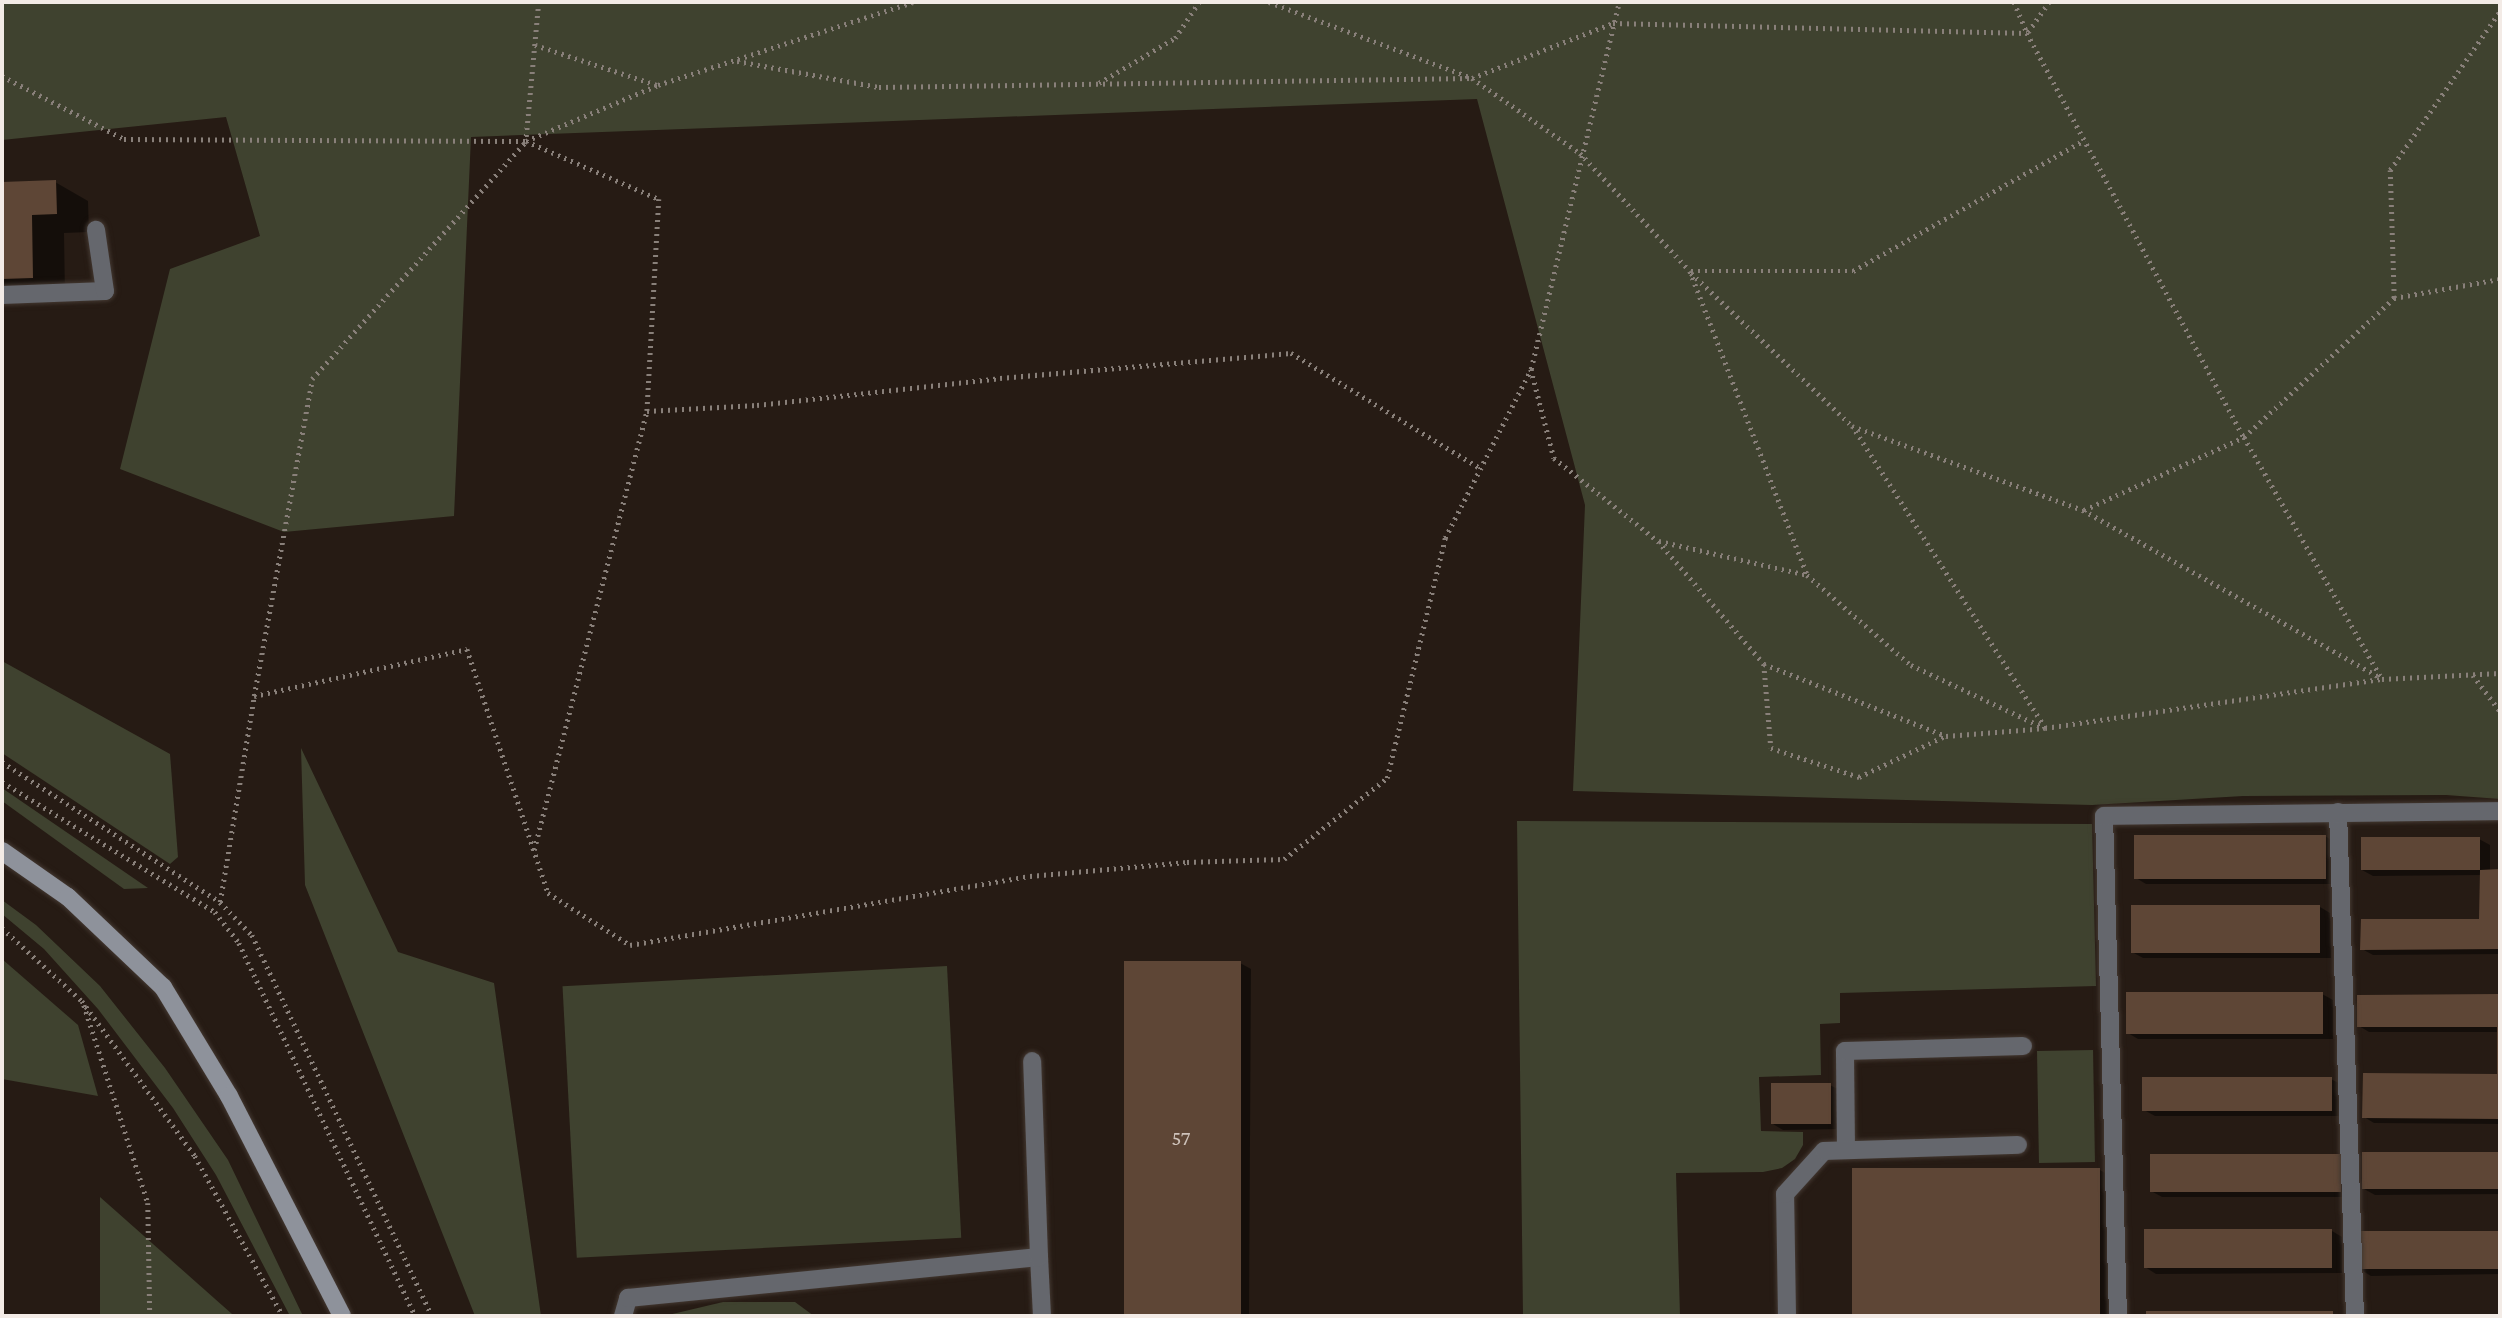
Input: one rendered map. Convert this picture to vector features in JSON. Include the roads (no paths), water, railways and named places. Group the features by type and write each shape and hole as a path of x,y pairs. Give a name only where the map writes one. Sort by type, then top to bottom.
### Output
{"main road":[{"path":"2,851 68,897 163,987 229,1096 342,1316"}],"lane":[{"path":"2,296 105,291 96,230"},
{"path":"2118,1316 2104,816 2500,811"},
{"path":"2338,812 2354,1316"},
{"path":"1846,1150 1845,1051 2023,1046"},
{"path":"1032,1061 1042,1316"},
{"path":"1787,1316 1785,1194 1824,1151 2018,1146"},
{"path":"623,1316 628,1298 1039,1256"}]}
